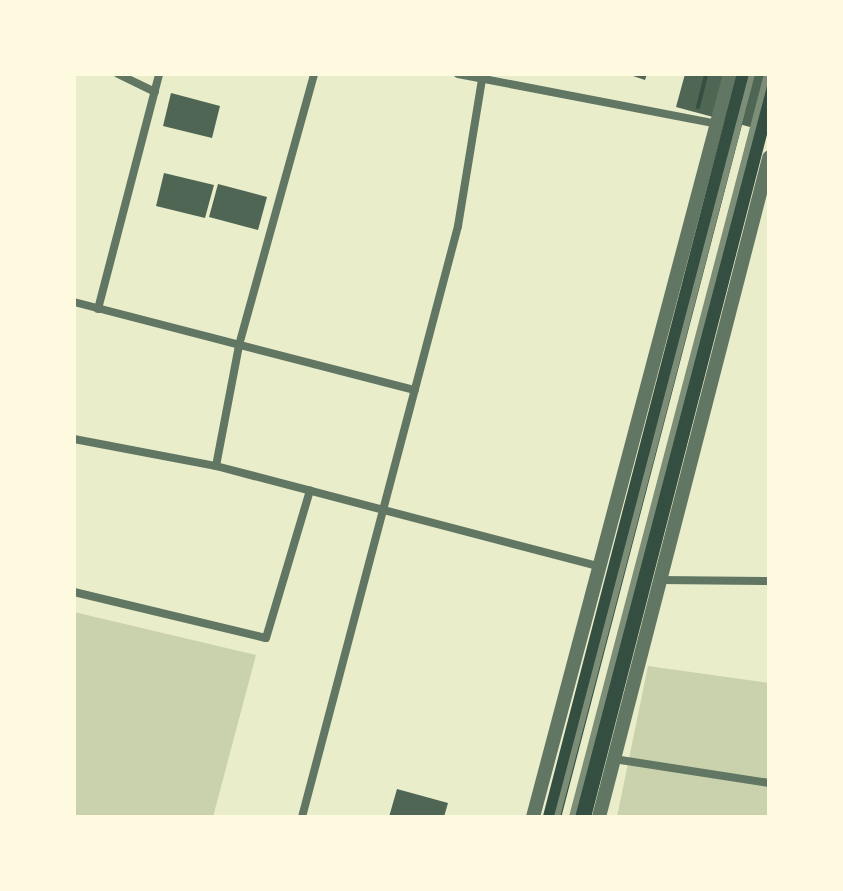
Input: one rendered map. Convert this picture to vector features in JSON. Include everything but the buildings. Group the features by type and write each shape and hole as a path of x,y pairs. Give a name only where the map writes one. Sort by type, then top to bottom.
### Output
{"highway":[{"path":"552,817 746,74"},
{"path":"582,817 769,91"}],"street":[{"path":"118,74 155,92"},
{"path":"98,309 159,74"},
{"path":"216,466 239,345 314,74"},
{"path":"458,74 717,124"},
{"path":"533,817 730,74"},
{"path":"302,817 458,226 482,79"},
{"path":"599,817 769,158"},
{"path":"74,302 415,390"},
{"path":"74,439 216,466 598,566"},
{"path":"74,592 266,638 310,490"},
{"path":"660,581 769,581"},
{"path":"614,759 769,783"}],"path":[{"path":"694,120 706,74"}],"green space":[{"path":"74,612 256,655 213,817 74,817"},
{"path":"648,666 769,683 769,817 617,817"}],"railway":[{"path":"557,817 752,74"},
{"path":"572,817 767,74"}]}
